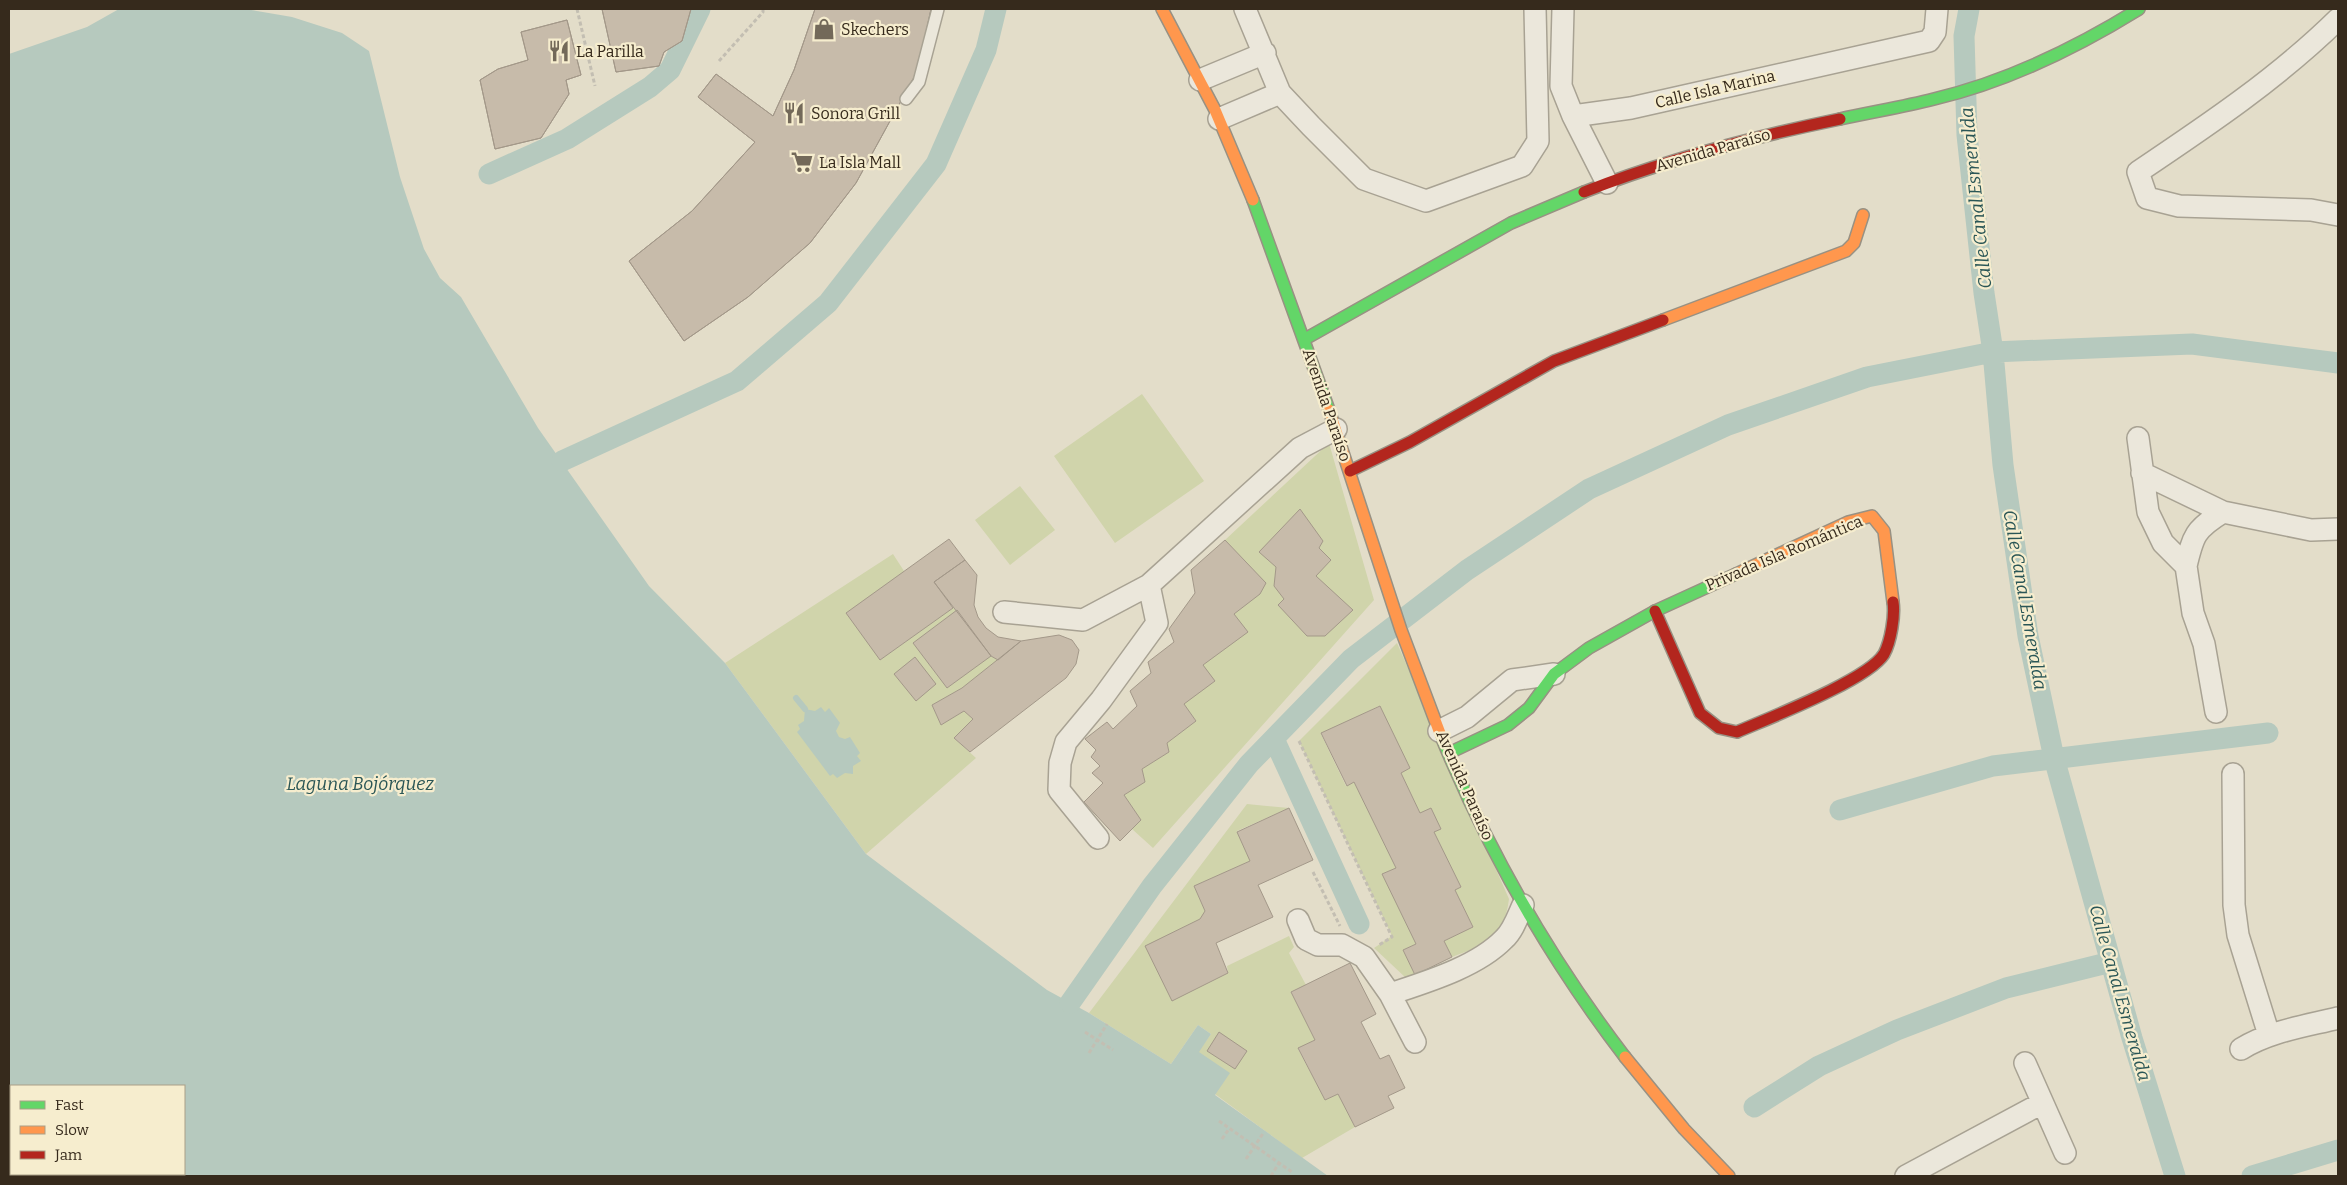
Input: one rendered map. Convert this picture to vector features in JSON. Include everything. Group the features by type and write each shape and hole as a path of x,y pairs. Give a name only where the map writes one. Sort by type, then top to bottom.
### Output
{"street":[{"name":"Avenida Paraíso","path":"1162,9 1200,80 1239,165 1305,338 1390,596 1439,731 1489,840 1523,905 1596,1020 1655,1095 1702,1149 1729,1176"},
{"path":"1245,9 1265,53 1280,93 1364,179 1426,201 1522,166 1538,141 1535,9"},
{"path":"1562,9 1561,86 1573,116 1607,183"},
{"name":"Calle Isla Marina","path":"1573,116 1631,108 1929,41 1935,32 1937,9"},
{"name":"Avenida Paraíso","path":"1305,338 1511,223 1607,183 1680,157 1757,136 1935,98 1994,80 2045,60 2106,30 2138,9"},
{"path":"2338,19 2301,55 2196,133 2138,172 2147,198 2179,206 2312,210 2338,215"},
{"path":"1200,80 1265,53"},
{"path":"1219,119 1280,93"},
{"path":"1350,471 1410,442 1554,361 1846,251 1854,243 1863,215"},
{"path":"1004,612 1083,620 1149,585 1300,448 1336,429"},
{"path":"2138,438 2148,512 2163,543 2186,566"},
{"path":"2142,473 2223,512 2311,530 2338,529"},
{"path":"2216,712 2204,644 2193,613 2186,566 2193,539 2204,523 2223,512"},
{"name":"Privada Isla Romántica","path":"1448,753 1508,725 1529,708 1554,674 1589,648 1655,610 1848,522 1872,516 1884,531 1894,615 1884,654 1855,679 1737,732 1719,728 1700,713 1655,610"},
{"path":"1098,838 1059,790 1060,763 1066,742 1101,700 1157,623 1149,585"},
{"name":"Privada Isla Romántica","path":"1439,731 1467,717 1512,680 1554,674"},
{"path":"2233,774 2235,912 2238,935 2270,1035"},
{"path":"1390,994 1480,958 1506,938 1523,905"},
{"path":"1298,920 1306,939 1318,945 1342,945 1364,956 1390,994 1415,1042"},
{"path":"2240,1049 2255,1040 2270,1035 2338,1018"},
{"path":"2025,1063 2065,1153"},
{"path":"1906,1176 2042,1103"}],"lane":[{"path":"906,99 919,82 938,9"}],"path":[{"path":"577,9 596,86"},
{"path":"719,61 763,12 763,9"},
{"path":"1299,740 1392,937 1374,948"},
{"path":"1314,872 1343,932"},
{"path":"1089,1053 1107,1024"},
{"path":"1085,1032 1112,1050"},
{"path":"1219,1121 1292,1172"},
{"path":"1222,1139 1229,1129"},
{"path":"1246,1159 1264,1132"},
{"path":"1271,1176 1279,1163"}],"green space":[{"path":"1142,394 1204,481 1115,543 1054,456"},
{"path":"1329,443 1374,600 1153,848 1132,829 1141,820 1124,795 1145,782 1142,769 1169,752 1167,743 1196,721 1184,704 1203,665 1247,632 1234,614 1265,583 1225,540"},
{"path":"1020,486 1055,530 1010,565 975,520"},
{"path":"893,554 904,571 880,660 953,608 957,610 913,643 947,688 991,656 998,660 962,688 932,705 941,725 964,711 973,719 954,738 976,758 866,854 725,663"},
{"path":"1397,643 1509,899 1503,924 1498,932 1484,944 1452,957 1444,941 1473,927 1455,890 1461,887 1434,832 1420,813 1401,773 1410,768 1379,706 1321,734 1346,786 1354,782 1396,868 1382,874 1416,944 1403,950 1415,975 1406,978 1374,948 1392,936 1299,741"},
{"path":"1247,804 1289,808 1237,831 1250,861 1194,886 1205,911 1172,1000 1228,973 1227,966 1289,936 1294,947 1289,953 1306,985 1291,992 1315,1040 1298,1049 1325,1100 1338,1094 1355,1127 1302,1158 1215,1094 1198,1052 1211,1034 1198,1025 1171,1064 1089,1013"}],"water":[{"name":"Laguna Bojórquez","path":"119,9 245,9 292,17 342,33 369,51 400,177 424,249 440,278 461,297 538,428 649,586 725,663 866,854 1047,990 1089,1013 1171,1064 1198,1025 1211,1034 1199,1052 1230,1073 1215,1095 1328,1176 9,1176 9,54 87,27"},
{"path":"821,707 825,712 829,708 840,723 836,731 839,737 845,739 850,737 860,753 857,756 861,761 853,766 853,774 845,773 837,778 833,774 830,776 797,732 800,729 798,725 804,721 805,709 815,711"}],"building":[{"path":"602,9 691,9 682,41 664,52 659,66 616,72"},
{"path":"602,9 691,9 682,41 664,52 659,66 616,72"},
{"name":"La Isla Mall","path":"815,9 931,9 918,70 856,183 810,243 748,297 684,341 629,261 692,211 755,142 698,97 716,74 773,116 794,70"},
{"name":"La Isla Mall","path":"815,9 931,9 918,70 856,183 810,243 748,297 684,341 629,261 692,211 755,142 698,97 716,74 773,116 794,70"},
{"path":"567,20 581,75 566,80 569,94 541,138 495,149 480,80 498,69 528,60 521,32"},
{"path":"567,20 581,75 566,80 569,94 541,138 495,149 480,80 498,69 528,60 521,32"},
{"path":"1300,509 1323,541 1319,548 1331,560 1316,576 1353,610 1325,636 1307,636 1278,605 1284,599 1274,586 1276,567 1259,552"},
{"path":"949,539 965,560 934,582 953,608 880,660 846,613"},
{"path":"1225,540 1266,583 1260,594 1234,614 1248,632 1203,665 1215,681 1184,704 1196,721 1167,743 1169,752 1142,769 1145,782 1124,795 1141,820 1120,841 1084,802 1103,783 1092,773 1100,766 1091,757 1096,750 1085,739 1107,722 1113,729 1137,706 1130,691 1151,673 1148,662 1174,642 1169,629 1195,593 1191,570"},
{"path":"965,560 977,575 974,605 978,617 986,628 998,637 1021,641 998,660 991,656 934,582"},
{"path":"957,610 991,656 947,688 913,643"},
{"path":"1059,635 1072,640 1079,650 1076,664 1066,678 970,752 954,738 973,719 964,711 941,725 932,705 962,688 1021,641"},
{"path":"915,657 936,684 916,701 894,674"},
{"path":"1380,706 1410,768 1401,773 1420,813 1431,808 1441,829 1434,832 1461,887 1455,890 1473,927 1444,941 1452,957 1415,975 1403,950 1416,944 1382,874 1396,868 1354,782 1347,786 1321,733"},
{"path":"1289,808 1313,860 1258,885 1273,917 1216,943 1228,973 1172,1001 1145,946 1200,919 1205,911 1194,886 1250,861 1237,832"},
{"path":"1350,963 1376,1014 1361,1022 1380,1059 1389,1055 1405,1088 1388,1096 1394,1108 1355,1127 1338,1094 1325,1100 1298,1048 1315,1040 1291,992"},
{"path":"1219,1032 1247,1051 1235,1069 1207,1051"}],"waterway":[{"path":"489,174 567,139 650,87 670,70 700,9"},
{"path":"562,461 737,381 828,303 936,164 986,50 996,9"},
{"name":"Calle Canal Esmeralda","path":"1969,9 1964,36 1967,135 1984,293 1993,352 2003,465 2028,636 2054,758 2132,1038 2175,1176"},
{"path":"1070,1003 1152,886 1249,764 1351,659 1467,570 1589,489 1728,425 1867,377 1993,352 2192,344 2338,363"},
{"path":"796,698 805,709"},
{"name":"Calle Canal Esmeralda","path":"1840,810 1993,766 2268,733"},
{"path":"1274,739 1359,924"},
{"path":"1754,1107 1819,1066 1897,1030 2006,988 2111,962"},
{"path":"2252,1176 2338,1150"}],"traffic: fast":[{"path":"1840,119 1922,102 1988,83 2065,50 2139,9"},
{"path":"1305,339 1511,223 1584,192"},
{"path":"1253,200 1329,410"},
{"path":"1449,753 1508,725 1529,708 1554,674 1589,648 1655,611 1736,574"},
{"path":"1441,736 1479,821 1522,903 1571,982 1625,1057"}],"traffic: slow":[{"path":"1162,9 1215,110 1253,200"},
{"path":"1663,320 1846,251 1854,243 1863,215"},
{"path":"1329,410 1401,630 1441,736"},
{"path":"1736,574 1848,522 1872,516 1884,531 1893,602"},
{"path":"1625,1057 1684,1129 1729,1176"}],"traffic: jam":[{"path":"1584,192 1647,169 1710,150 1840,119"},
{"path":"1350,471 1410,442 1554,361 1663,320"},
{"path":"1655,611 1700,713 1719,728 1737,732 1817,698 1859,675 1874,664 1884,654 1889,642 1893,621 1893,602"}],"place":[{"name":"Skechers","path":"824,29"},
{"name":"La Parilla","path":"559,51"},
{"name":"Sonora Grill","path":"794,113"},
{"name":"La Isla Mall","path":"802,162"}]}
